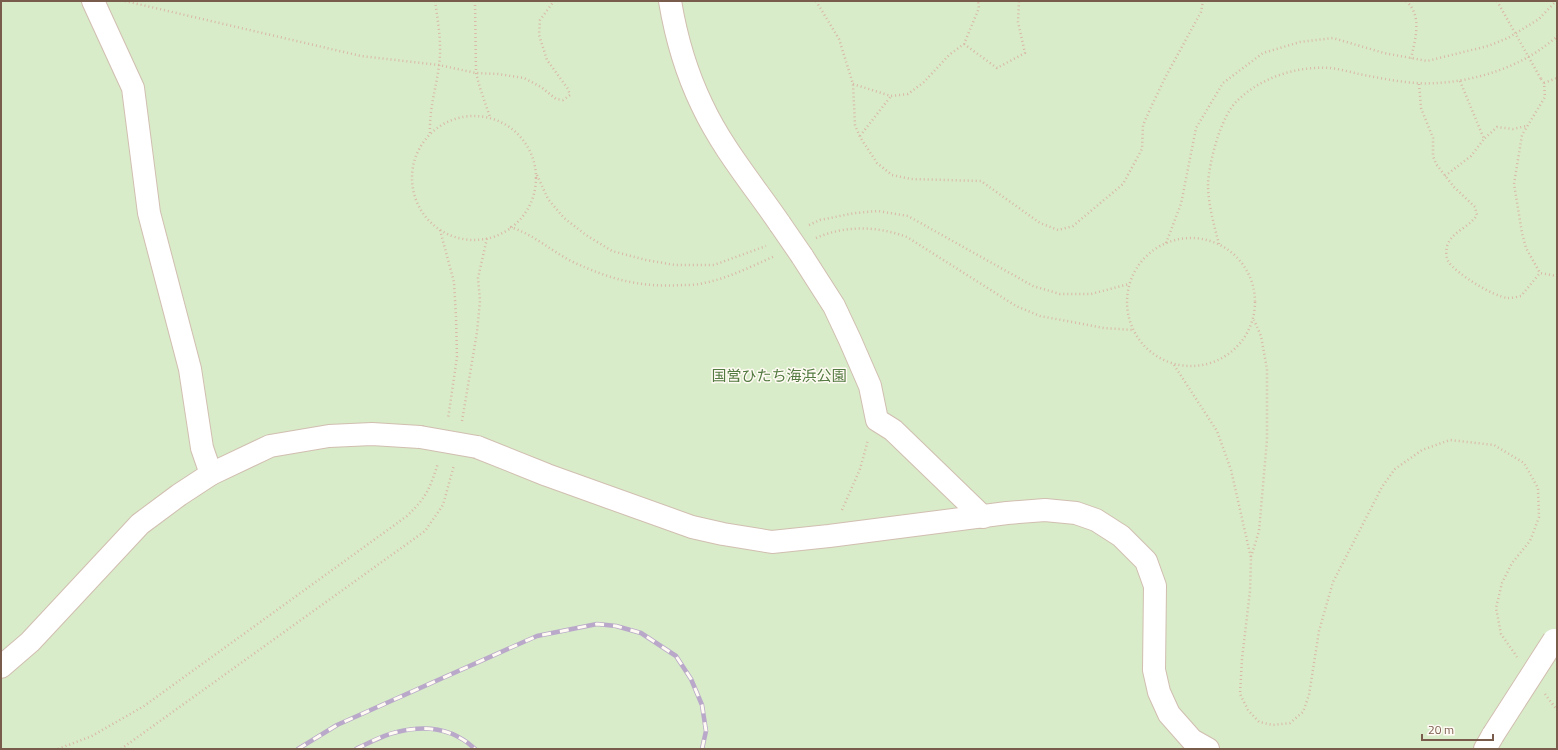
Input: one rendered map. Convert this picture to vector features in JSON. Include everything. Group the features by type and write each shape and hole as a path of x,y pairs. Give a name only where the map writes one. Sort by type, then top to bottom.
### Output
{"street":[{"path":"93,1 133,88 149,214 190,369 202,448 211,474"},
{"path":"670,1 673,20 687,70 702,106 724,144 802,256 834,306 870,386 877,420 893,430 983,517"},
{"path":"1,667 30,642 140,524 179,495 211,474 270,446 329,436 372,434 420,437 477,447 547,475 692,526 723,534 772,542 1045,510 1076,513 1096,520 1121,536 1146,561 1155,586 1154,670 1159,692 1169,714 1192,740 1208,749"},
{"path":"1489,742 1556,637"}],"path":[{"path":"125,1 361,56 439,65 476,73 498,74 524,78 541,87 556,99 563,100 570,95 568,89 547,60 539,35 540,20 554,1"},
{"path":"430,134 429,117 439,65 440,37 435,1"},
{"path":"475,1 476,73 490,117"},
{"path":"816,1 839,39 853,84 855,125 860,137 877,163 892,175 911,179 981,181 1040,223 1058,230 1072,226 1123,184 1142,149 1143,125 1166,76 1201,12 1203,1"},
{"path":"853,84 891,96 908,94 918,88 949,55 964,44 979,8 978,1"},
{"path":"964,44 997,68 1025,52 1018,22 1019,1"},
{"path":"1406,1 1412,6 1417,20 1411,59"},
{"path":"1497,1 1544,83 1545,97 1526,126 1522,135 1514,184 1526,248 1540,274"},
{"path":"1166,243 1181,204 1196,128 1223,83 1263,53 1300,42 1333,38 1384,53 1427,61 1488,46 1508,38 1539,19 1556,1"},
{"path":"1219,244 1212,214 1208,185 1214,149 1226,118 1237,100 1267,79 1310,68 1332,68 1381,79 1419,84 1460,81 1476,78 1522,60 1535,53 1557,37"},
{"path":"1544,83 1557,78"},
{"path":"1460,81 1484,139"},
{"path":"1419,84 1421,108 1432,138 1433,156 1436,164 1454,187 1475,206 1477,215 1474,220 1453,235 1447,246 1447,260 1454,270 1484,289 1507,298 1521,296 1540,274"},
{"path":"860,137 891,96"},
{"path":"469,116 490,117 508,125 523,138 532,155 537,175 534,194 526,212 505,231 487,238 476,240 456,238 440,230 422,213 413,193 412,172 418,151 430,134 448,121 469,116"},
{"path":"1445,176 1471,156 1484,139 1497,127 1513,129 1526,126"},
{"path":"440,230 454,282 456,317 457,357 447,422"},
{"path":"462,424 477,332 480,301 478,278 487,238"},
{"path":"1188,238 1204,239 1219,244 1238,257 1250,275 1256,297 1253,319 1245,338 1231,352 1214,362 1194,367 1174,364 1156,357 1142,344 1132,330 1126,306 1129,284 1139,264 1153,250 1166,243 1188,238"},
{"path":"1540,274 1557,276"},
{"path":"1251,558 1259,532 1267,440 1267,369 1261,336 1253,319"},
{"path":"1174,364 1217,431 1231,470 1251,558 1250,591 1242,659 1240,694 1248,710 1259,722 1273,725 1290,723 1303,712 1309,695 1319,631 1333,582 1382,487 1395,469 1422,450 1450,440 1494,445 1524,463 1538,488 1540,517 1530,541 1512,563 1502,583 1496,608 1501,634 1518,658"},
{"path":"829,536 860,469 869,438 877,420"},
{"path":"58,749 92,736 144,706 407,516 420,504 430,488 440,460"},
{"path":"121,749 425,531 443,505 454,464"},
{"path":"1541,688 1557,710"}],"green space":[{"name":"国営ひたち海浜公園","path":"1,1 1557,1 1557,749 1,749"}],"railway":[{"path":"298,749 337,725 537,636 597,624 616,626 641,633 676,656 691,679 702,705 706,731 702,749"},
{"path":"356,749 392,733 418,729 438,730 457,736 475,749"}]}
